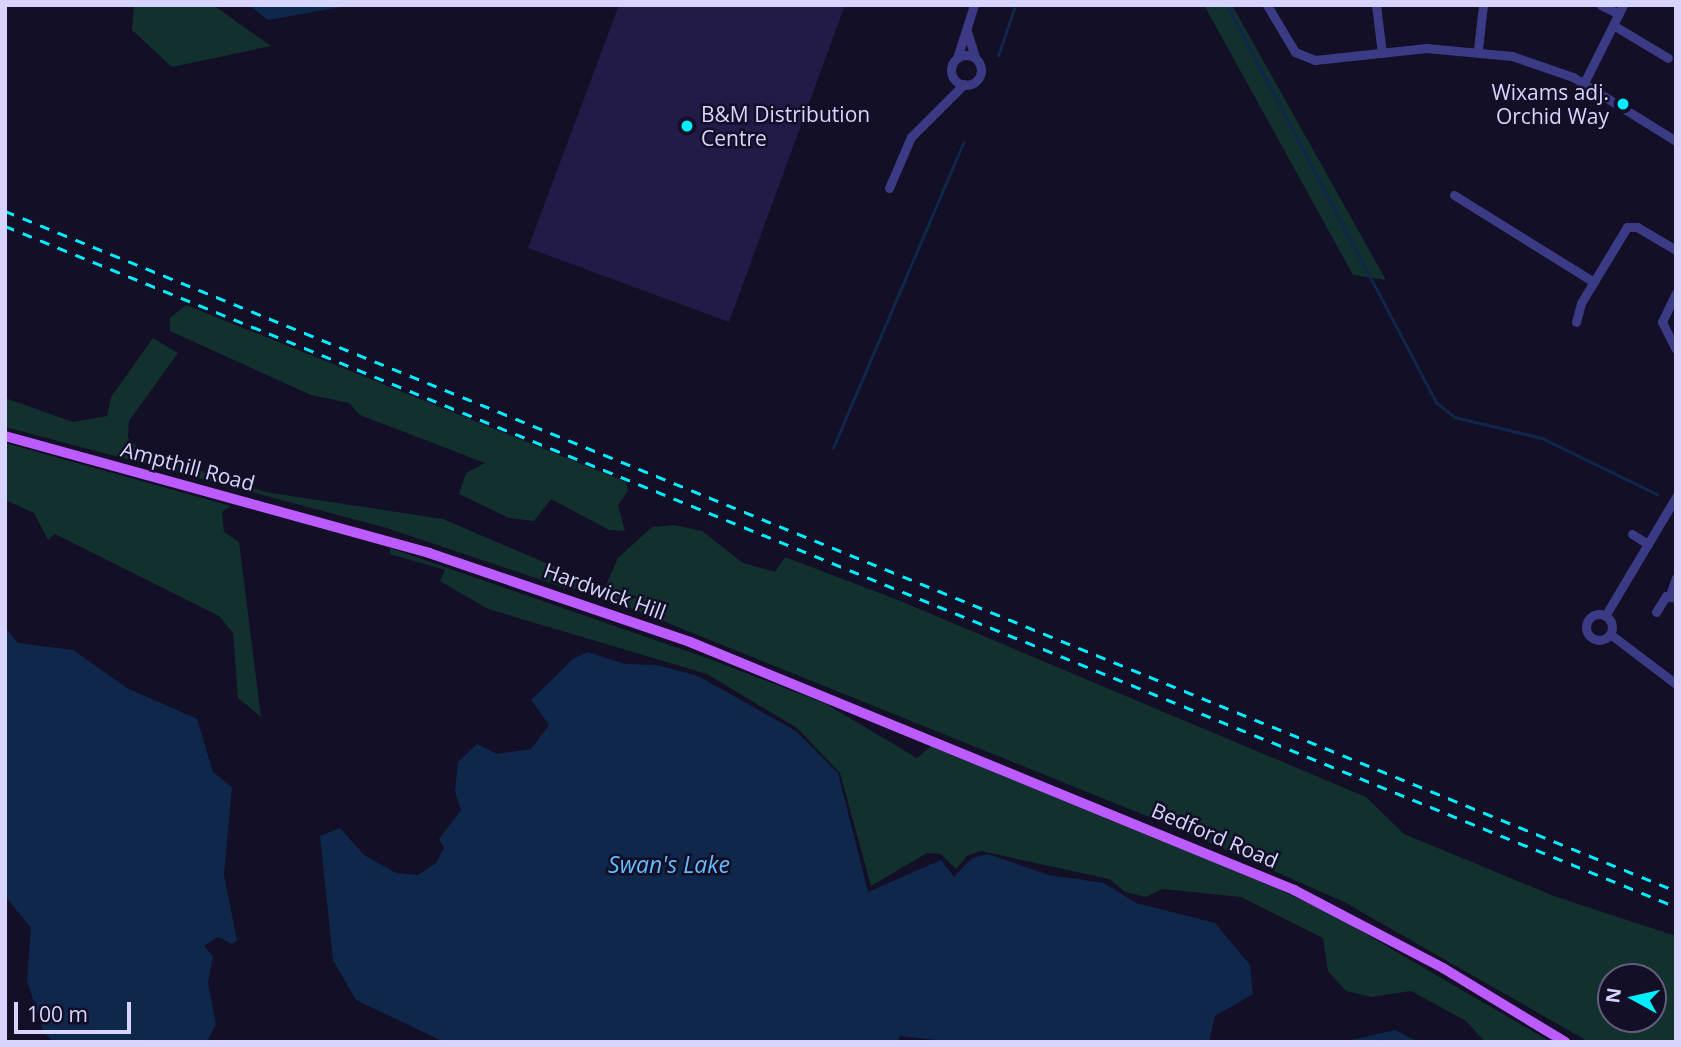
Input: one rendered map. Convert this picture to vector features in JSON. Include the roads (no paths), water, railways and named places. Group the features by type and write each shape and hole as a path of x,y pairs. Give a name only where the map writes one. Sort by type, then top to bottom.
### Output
{"main road":[{"name":"Ampthill Road","path":"5,436 361,533"},
{"name":"Hardwick Hill","path":"361,533 551,591 832,699"},
{"name":"Bedford Road","path":"832,699 1294,890 1443,968 1565,1042"}],"street":[{"path":"948,103 957,58 974,5"},
{"path":"1267,5 1295,52 1315,60 1382,53 1478,49 1512,56 1584,83 1676,141"},
{"path":"1376,5 1382,53"},
{"path":"1478,49 1483,5"},
{"path":"1584,83 1621,10 1601,5"},
{"path":"1613,25 1668,58"},
{"path":"889,188 911,136 964,85 979,76 967,30"},
{"path":"957,58 975,57"},
{"path":"953,76 964,85"},
{"path":"1454,195 1594,282"},
{"path":"1576,322 1594,282 1627,227 1637,227 1676,250"},
{"path":"1676,293 1662,322 1676,349"},
{"path":"1676,497 1605,616 1610,634 1676,684"},
{"path":"1632,534 1648,544"},
{"path":"1656,612 1673,597 1676,578"},
{"path":"1605,616 1590,617 1586,630 1597,640 1610,634"}],"water":[{"path":"249,5 352,5 268,20"},
{"path":"5,627 18,643 73,650 127,688 197,719 213,772 232,787 224,875 237,940 232,944 218,937 204,946 213,956 208,983 216,1024 207,1042 53,1042 43,1031 27,981 31,928 5,896"},
{"name":"Swan's Lake","path":"588,652 625,664 657,665 698,676 796,731 838,773 868,892 941,860 954,877 972,858 988,854 1049,875 1104,883 1136,903 1215,923 1250,965 1253,994 1215,1016 1209,1042 954,1042 900,1036 898,1042 444,1042 356,1000 333,960 320,836 340,828 364,855 396,873 418,875 436,863 444,848 439,839 461,810 455,791 458,762 477,744 497,754 531,749 549,725 531,700 573,659"},
{"path":"1395,1030 1418,1042 1333,1042 1356,1039"}],"waterway":[{"path":"1227,5 1437,403 1455,417 1542,438 1657,494"},
{"path":"998,56 1014,9"},
{"path":"833,448 963,143"}],"railway":[{"path":"5,211 1676,891"},
{"path":"5,226 1676,907"}],"place":[{"name":"Wixams adj. Orchid Way","path":"1623,104"},
{"name":"B&M Distribution Centre","path":"687,126"}]}
